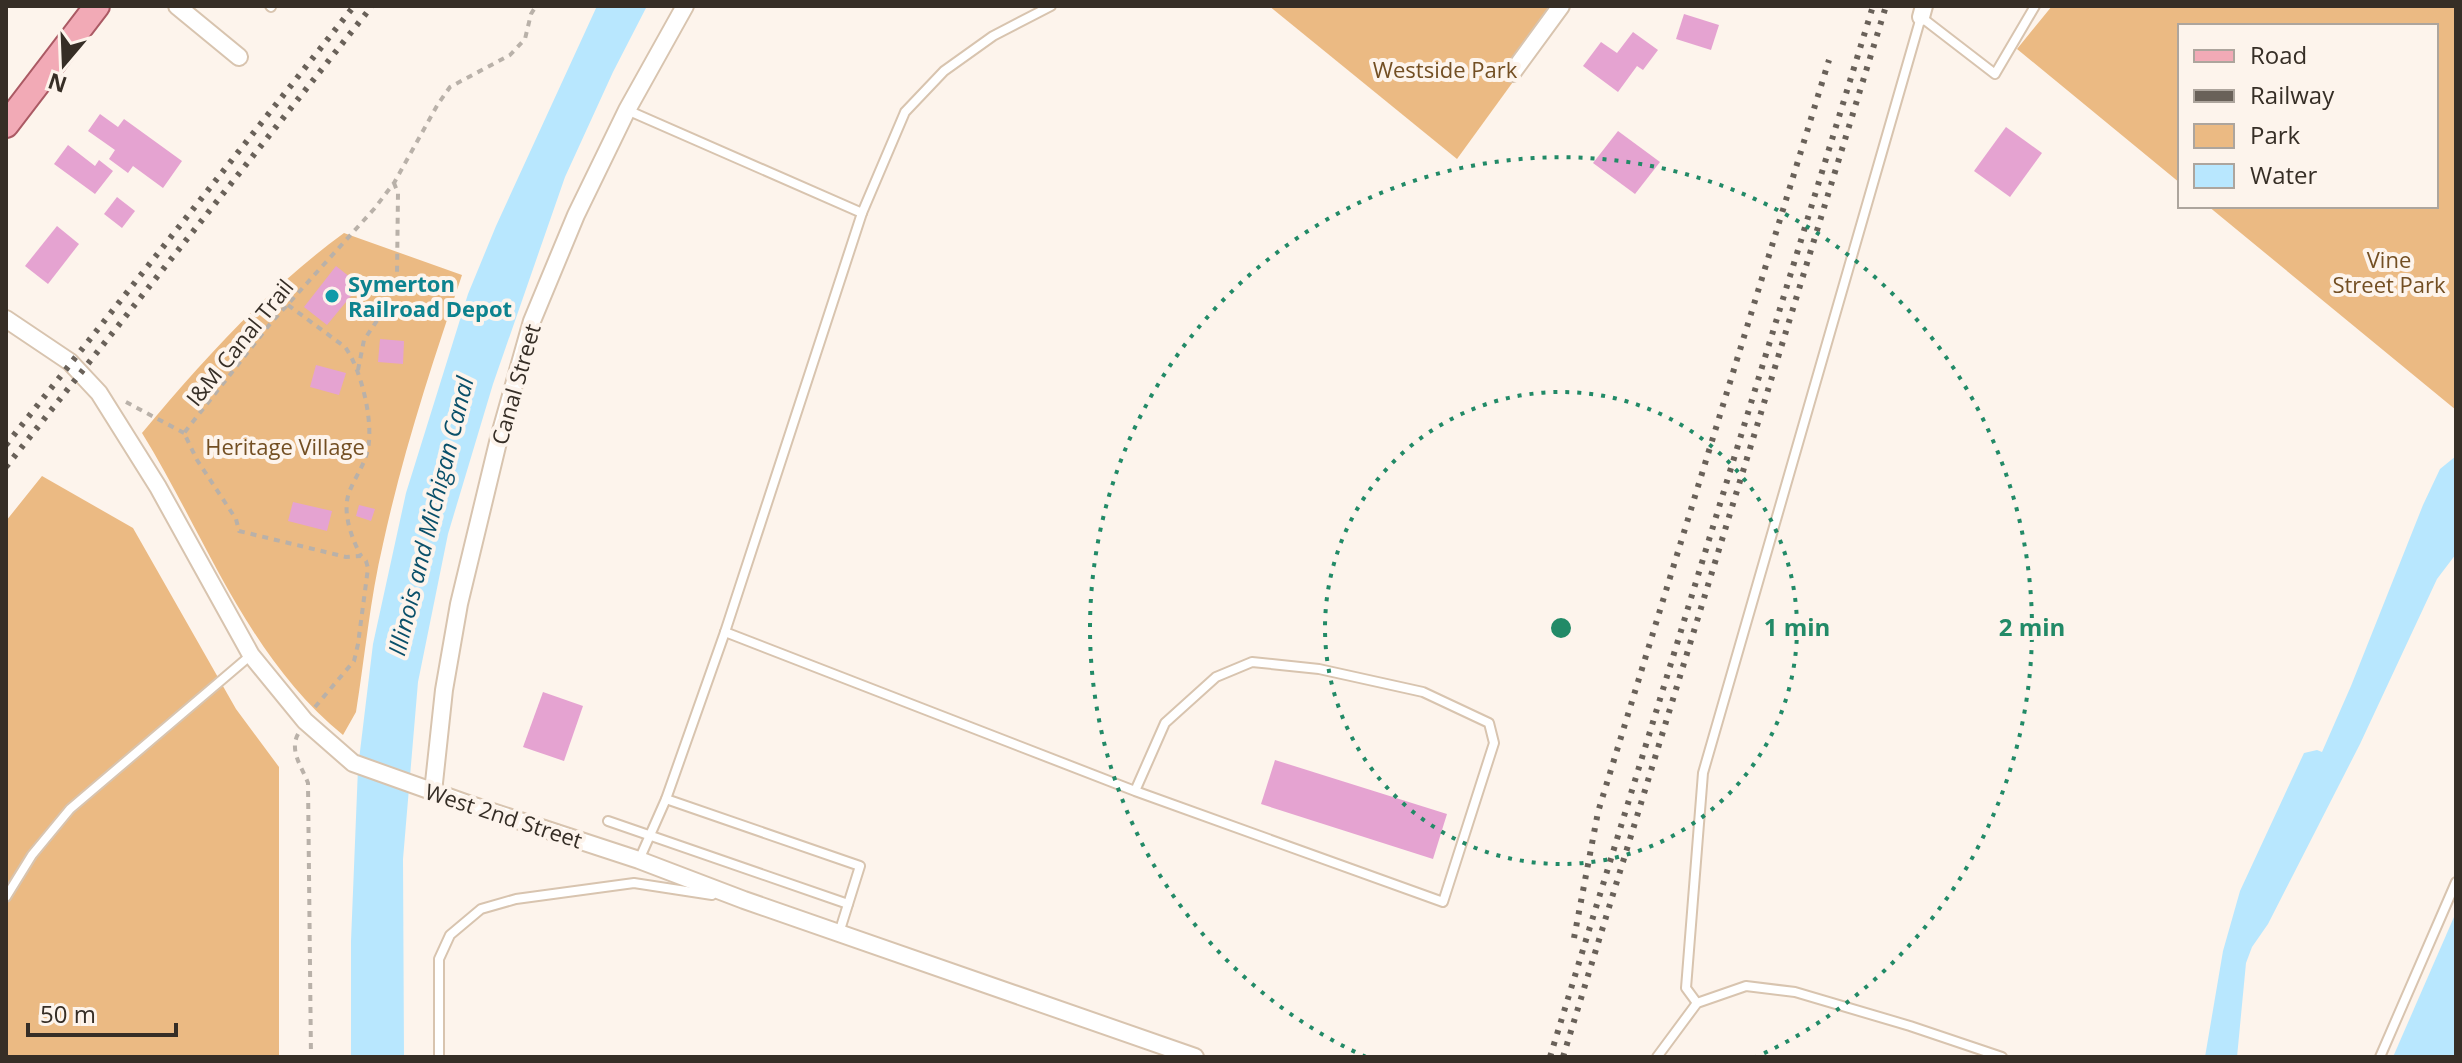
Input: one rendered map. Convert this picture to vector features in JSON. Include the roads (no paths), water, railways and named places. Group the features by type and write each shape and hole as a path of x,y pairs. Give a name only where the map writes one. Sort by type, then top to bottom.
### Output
{"main road":[{"path":"6,125 97,6"}],"street":[{"path":"177,6 239,57"},
{"name":"Canal Street","path":"433,792 444,690 459,604 499,438 528,336 576,215 627,110 685,6"},
{"path":"1512,73 1561,6"},
{"name":"West 2nd Street","path":"6,319 70,362 99,393 158,487 251,655 305,721 353,763 639,860 744,900 1195,1057"}],"lane":[{"path":"639,860 666,799 725,632 862,213 905,112 944,71 981,45 1037,11 1051,6"},
{"path":"1697,1003 1686,988 1703,773 1923,11 1995,74 2035,6"},
{"path":"627,110 862,213"},
{"path":"725,632 1135,791 1443,902 1494,743 1489,723 1423,692 1319,669 1252,662 1216,677 1165,723 1135,791"},
{"path":"6,897 32,855 70,809 251,655"},
{"path":"666,799 860,866 839,933"},
{"path":"608,821 848,904"},
{"path":"2380,1057 2456,882"},
{"path":"439,1057 439,959 450,935 481,909 516,899 634,883 744,900"},
{"path":"1657,1057 1697,1003 1746,986 1795,992 2002,1057"}],"water":[{"name":"Illinois and Michigan Canal","path":"597,6 647,6 565,177 493,384 448,534 418,682 403,859 404,1057 351,1057 351,941 358,768 373,644 406,493 468,294"},
{"path":"2456,456 2456,554 2437,579 2360,744 2268,924 2252,947 2246,963 2237,1057 2205,1057 2223,951 2240,891 2304,753 2322,752 2423,505 2440,469"},
{"path":"2456,913 2456,1057 2393,1057 2454,917"}],"railway":[{"path":"6,445 354,6"},
{"path":"6,467 372,6"},
{"path":"1550,1057 1873,6"},
{"path":"1563,1057 1886,6"},
{"path":"1574,938 1598,812 1829,60"}],"place":[{"name":"Symerton Railroad Depot","path":"332,296"}],"park label":[{"name":"Westside Park","path":"1445,69"},
{"name":"Vine Street Park","path":"2389,272"},
{"name":"Heritage Village","path":"285,446"}]}
